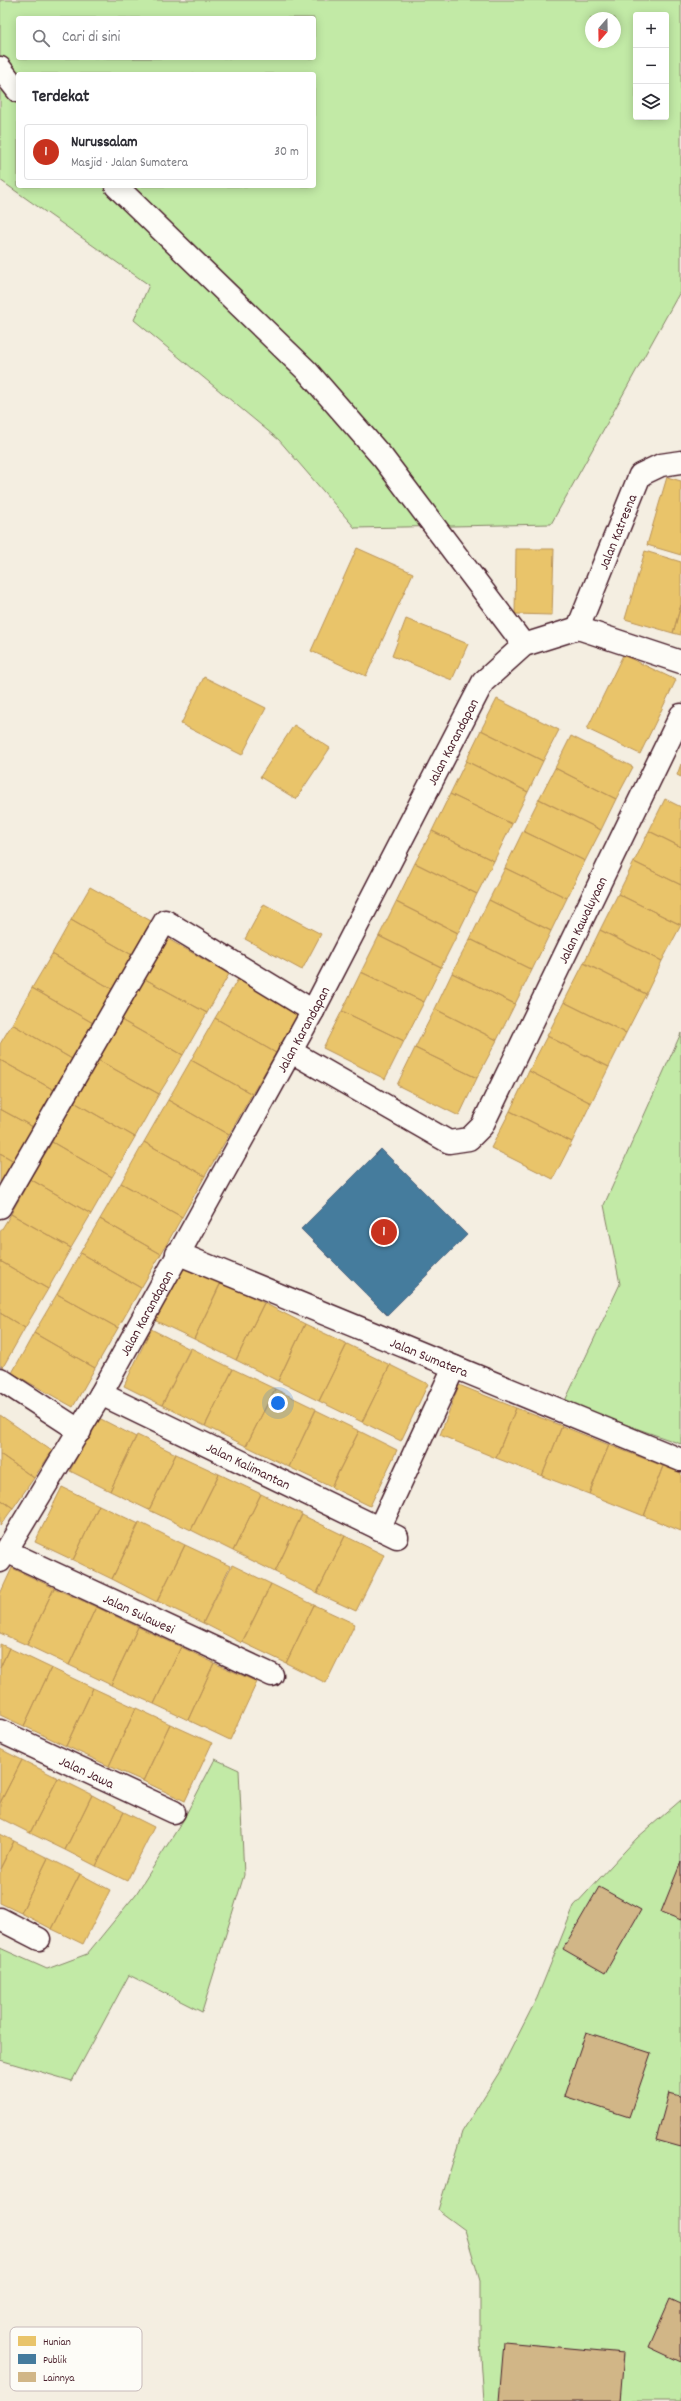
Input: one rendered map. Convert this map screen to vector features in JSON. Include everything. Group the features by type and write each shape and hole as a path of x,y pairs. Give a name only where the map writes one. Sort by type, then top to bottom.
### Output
{"street":[{"path":"0,68 16,88"},
{"path":"118,188 307,371 383,458 524,645"},
{"name":"Jalan Katresna","path":"578,628 640,475 661,465 681,462"},
{"path":"578,628 681,662"},
{"name":"Jalan Karandapan","path":"3,1556 80,1431 177,1253 313,1011 483,682 524,645 578,628"},
{"name":"Jalan Kawaluyaan","path":"290,1051 449,1142 469,1139 482,1126 681,715"},
{"path":"0,1207 165,921 313,1011"},
{"name":"Jalan Sumatera","path":"177,1253 681,1460"},
{"name":"Jalan Kalimantan","path":"101,1394 388,1533 454,1367"},
{"path":"0,1379 80,1431"},
{"name":"Jalan Sulawesi","path":"3,1556 272,1675"},
{"name":"Jalan Jawa","path":"0,1731 174,1812"},
{"path":"0,1919 39,1939"}],"green space":[{"path":"0,0 681,0 681,290 551,524 355,528 279,440 134,320 149,285 0,180"},
{"path":"681,1033 681,1444 564,1403 620,1284 604,1205"},
{"path":"215,1759 239,1770 244,1875 202,2012 129,1975 72,2081 0,2060 0,1948 47,1969 87,1954 136,1894 182,1822"},
{"path":"681,1800 681,2401 484,2401 480,2342 480,2281 465,2230 438,2210 462,2132 500,2071 537,1998 574,1906 637,1838"}],"building: Hunian":[{"path":"667,477 681,481 681,555 647,545"},
{"path":"357,548 413,573 366,676 311,651"},
{"path":"516,549 554,549 552,615 515,614"},
{"path":"645,551 681,562 681,605 673,633 625,619"},
{"path":"681,605 681,635 673,633"},
{"path":"406,619 468,644 452,680 392,656"},
{"path":"623,655 676,680 640,754 587,729"},
{"path":"204,677 266,708 242,755 181,724"},
{"path":"497,699 559,730 543,761 481,730"},
{"path":"294,725 330,748 296,799 260,777"},
{"path":"481,730 543,761 528,792 466,761"},
{"path":"571,736 633,767 616,799 555,768"},
{"path":"466,761 528,792 512,824 450,794"},
{"path":"681,764 681,777 677,775"},
{"path":"555,768 616,799 601,830 539,799"},
{"path":"450,794 512,824 494,861 432,831"},
{"path":"539,799 601,830 585,861 523,831"},
{"path":"665,799 681,807 681,847 649,831"},
{"path":"432,831 494,861 477,894 415,863"},
{"path":"523,831 585,861 567,898 505,868"},
{"path":"649,831 681,847 681,885 634,862"},
{"path":"634,862 681,885 681,925 618,894"},
{"path":"415,863 477,894 458,933 396,902"},
{"path":"505,868 567,898 551,931 489,900"},
{"path":"90,887 151,921 132,955 71,920"},
{"path":"618,894 681,925 662,961 600,930"},
{"path":"489,900 551,931 532,970 470,939"},
{"path":"396,902 458,933 441,967 379,936"},
{"path":"264,904 321,934 302,970 245,939"},
{"path":"71,920 132,955 112,989 52,954"},
{"path":"600,930 662,961 646,994 584,963"},
{"path":"379,936 441,967 424,1002 361,972"},
{"path":"168,939 229,974 207,1013 145,979"},
{"path":"470,939 532,970 515,1004 452,973"},
{"path":"52,954 112,989 93,1023 32,988"},
{"path":"584,963 646,994 626,1033 564,1002"},
{"path":"361,972 424,1002 404,1041 342,1011"},
{"path":"452,973 515,1004 497,1040 435,1009"},
{"path":"145,979 207,1013 183,1055 121,1020"},
{"path":"238,979 299,1013 276,1053 215,1018"},
{"path":"32,988 93,1023 72,1059 12,1024"},
{"path":"564,1002 626,1033 609,1067 547,1036"},
{"path":"435,1009 497,1040 477,1078 415,1048"},
{"path":"342,1011 404,1041 385,1079 323,1048"},
{"path":"215,1018 276,1053 252,1094 191,1060"},
{"path":"121,1020 183,1055 159,1094 98,1060"},
{"path":"12,1024 72,1059 54,1090 0,1060 0,1044"},
{"path":"547,1036 609,1067 591,1103 529,1071"},
{"path":"415,1048 477,1078 459,1116 397,1085"},
{"path":"0,1060 54,1090 33,1127 0,1109"},
{"path":"98,1060 159,1094 135,1137 74,1102"},
{"path":"191,1060 252,1094 229,1135 168,1100"},
{"path":"529,1071 591,1103 572,1142 510,1111"},
{"path":"168,1100 229,1135 205,1176 144,1142"},
{"path":"74,1102 135,1137 112,1177 52,1142"},
{"path":"0,1109 33,1127 14,1161 0,1153"},
{"path":"510,1111 572,1142 553,1179 491,1148"},
{"path":"52,1142 112,1177 91,1214 30,1179"},
{"path":"144,1142 205,1176 182,1217 121,1183"},
{"path":"0,1153 14,1161 0,1186"},
{"path":"30,1179 91,1214 71,1248 11,1214"},
{"path":"121,1183 182,1217 161,1254 100,1219"},
{"path":"11,1214 71,1248 48,1289 0,1261 0,1232"},
{"path":"100,1219 161,1254 141,1288 80,1253"},
{"path":"80,1253 141,1288 118,1328 57,1294"},
{"path":"0,1261 48,1289 25,1328 0,1313"},
{"path":"181,1266 221,1283 194,1339 154,1320"},
{"path":"221,1282 264,1303 236,1360 194,1339"},
{"path":"57,1294 118,1328 95,1368 34,1333"},
{"path":"264,1303 305,1324 278,1381 236,1360"},
{"path":"0,1313 25,1328 3,1367 0,1365"},
{"path":"305,1324 347,1344 319,1401 278,1381"},
{"path":"151,1329 190,1349 162,1405 124,1386"},
{"path":"34,1333 95,1368 73,1407 12,1373"},
{"path":"347,1344 390,1365 362,1422 319,1401"},
{"path":"191,1348 233,1369 205,1426 162,1405"},
{"path":"390,1365 428,1384 401,1441 362,1422"},
{"path":"233,1369 275,1389 246,1446 205,1426"},
{"path":"459,1385 516,1408 496,1458 440,1435"},
{"path":"275,1389 316,1409 289,1467 246,1446"},
{"path":"516,1408 562,1426 542,1476 496,1458"},
{"path":"316,1410 359,1431 331,1487 289,1467"},
{"path":"0,1415 52,1451 34,1478 0,1454"},
{"path":"97,1417 136,1437 110,1491 70,1471"},
{"path":"562,1426 609,1445 589,1494 542,1476"},
{"path":"359,1431 397,1450 370,1506 331,1487"},
{"path":"137,1435 176,1454 149,1510 110,1491"},
{"path":"609,1445 663,1466 644,1516 589,1494"},
{"path":"0,1454 34,1478 13,1508 0,1499"},
{"path":"176,1454 219,1474 191,1530 149,1510"},
{"path":"663,1466 681,1473 681,1531 644,1516"},
{"path":"219,1474 261,1494 233,1551 191,1530"},
{"path":"62,1487 99,1505 73,1560 35,1542"},
{"path":"261,1494 302,1514 275,1572 233,1551"},
{"path":"0,1499 13,1508 0,1526"},
{"path":"99,1505 139,1524 112,1579 73,1560"},
{"path":"302,1515 345,1536 317,1593 275,1572"},
{"path":"139,1522 185,1545 157,1602 112,1579"},
{"path":"345,1536 384,1555 356,1611 317,1593"},
{"path":"185,1545 230,1566 203,1623 157,1601"},
{"path":"232,1565 271,1584 242,1643 203,1623"},
{"path":"12,1568 54,1588 27,1645 0,1633 0,1594"},
{"path":"271,1584 314,1605 286,1663 242,1642"},
{"path":"54,1588 96,1607 69,1665 27,1645"},
{"path":"314,1605 355,1624 326,1683 286,1663"},
{"path":"96,1607 138,1627 111,1685 69,1665"},
{"path":"138,1627 181,1647 154,1704 111,1685"},
{"path":"0,1644 9,1648 0,1668"},
{"path":"181,1647 214,1663 188,1720 154,1704"},
{"path":"9,1648 51,1668 24,1726 0,1715 0,1668"},
{"path":"214,1663 257,1682 230,1740 188,1720"},
{"path":"51,1668 93,1688 66,1746 24,1726"},
{"path":"93,1688 136,1708 109,1766 66,1746"},
{"path":"136,1708 170,1724 143,1781 109,1766"},
{"path":"170,1724 212,1743 185,1801 143,1781"},
{"path":"0,1749 22,1760 0,1803"},
{"path":"22,1760 58,1778 30,1833 0,1818 0,1803"},
{"path":"58,1778 92,1795 65,1850 30,1833"},
{"path":"92,1795 124,1812 96,1866 65,1850"},
{"path":"124,1812 154,1827 127,1881 96,1866"},
{"path":"0,1834 14,1841 0,1869"},
{"path":"14,1841 48,1858 21,1913 0,1903 0,1869"},
{"path":"48,1858 80,1874 52,1929 21,1913"},
{"path":"80,1874 110,1890 83,1944 52,1929"}],"building: Publik":[{"path":"381,1149 467,1235 387,1315 301,1229"}],"building: Lainnya":[{"path":"681,1862 681,1920 661,1912"},
{"path":"599,1887 641,1910 605,1973 563,1949"},
{"path":"586,2032 651,2053 629,2117 564,2096"},
{"path":"669,2093 681,2096 681,2147 656,2140"},
{"path":"670,2299 681,2304 681,2362 649,2347"},
{"path":"504,2342 624,2353 620,2401 499,2401"}],"place":[{"name":"Nurussalam","path":"384,1232"}]}
